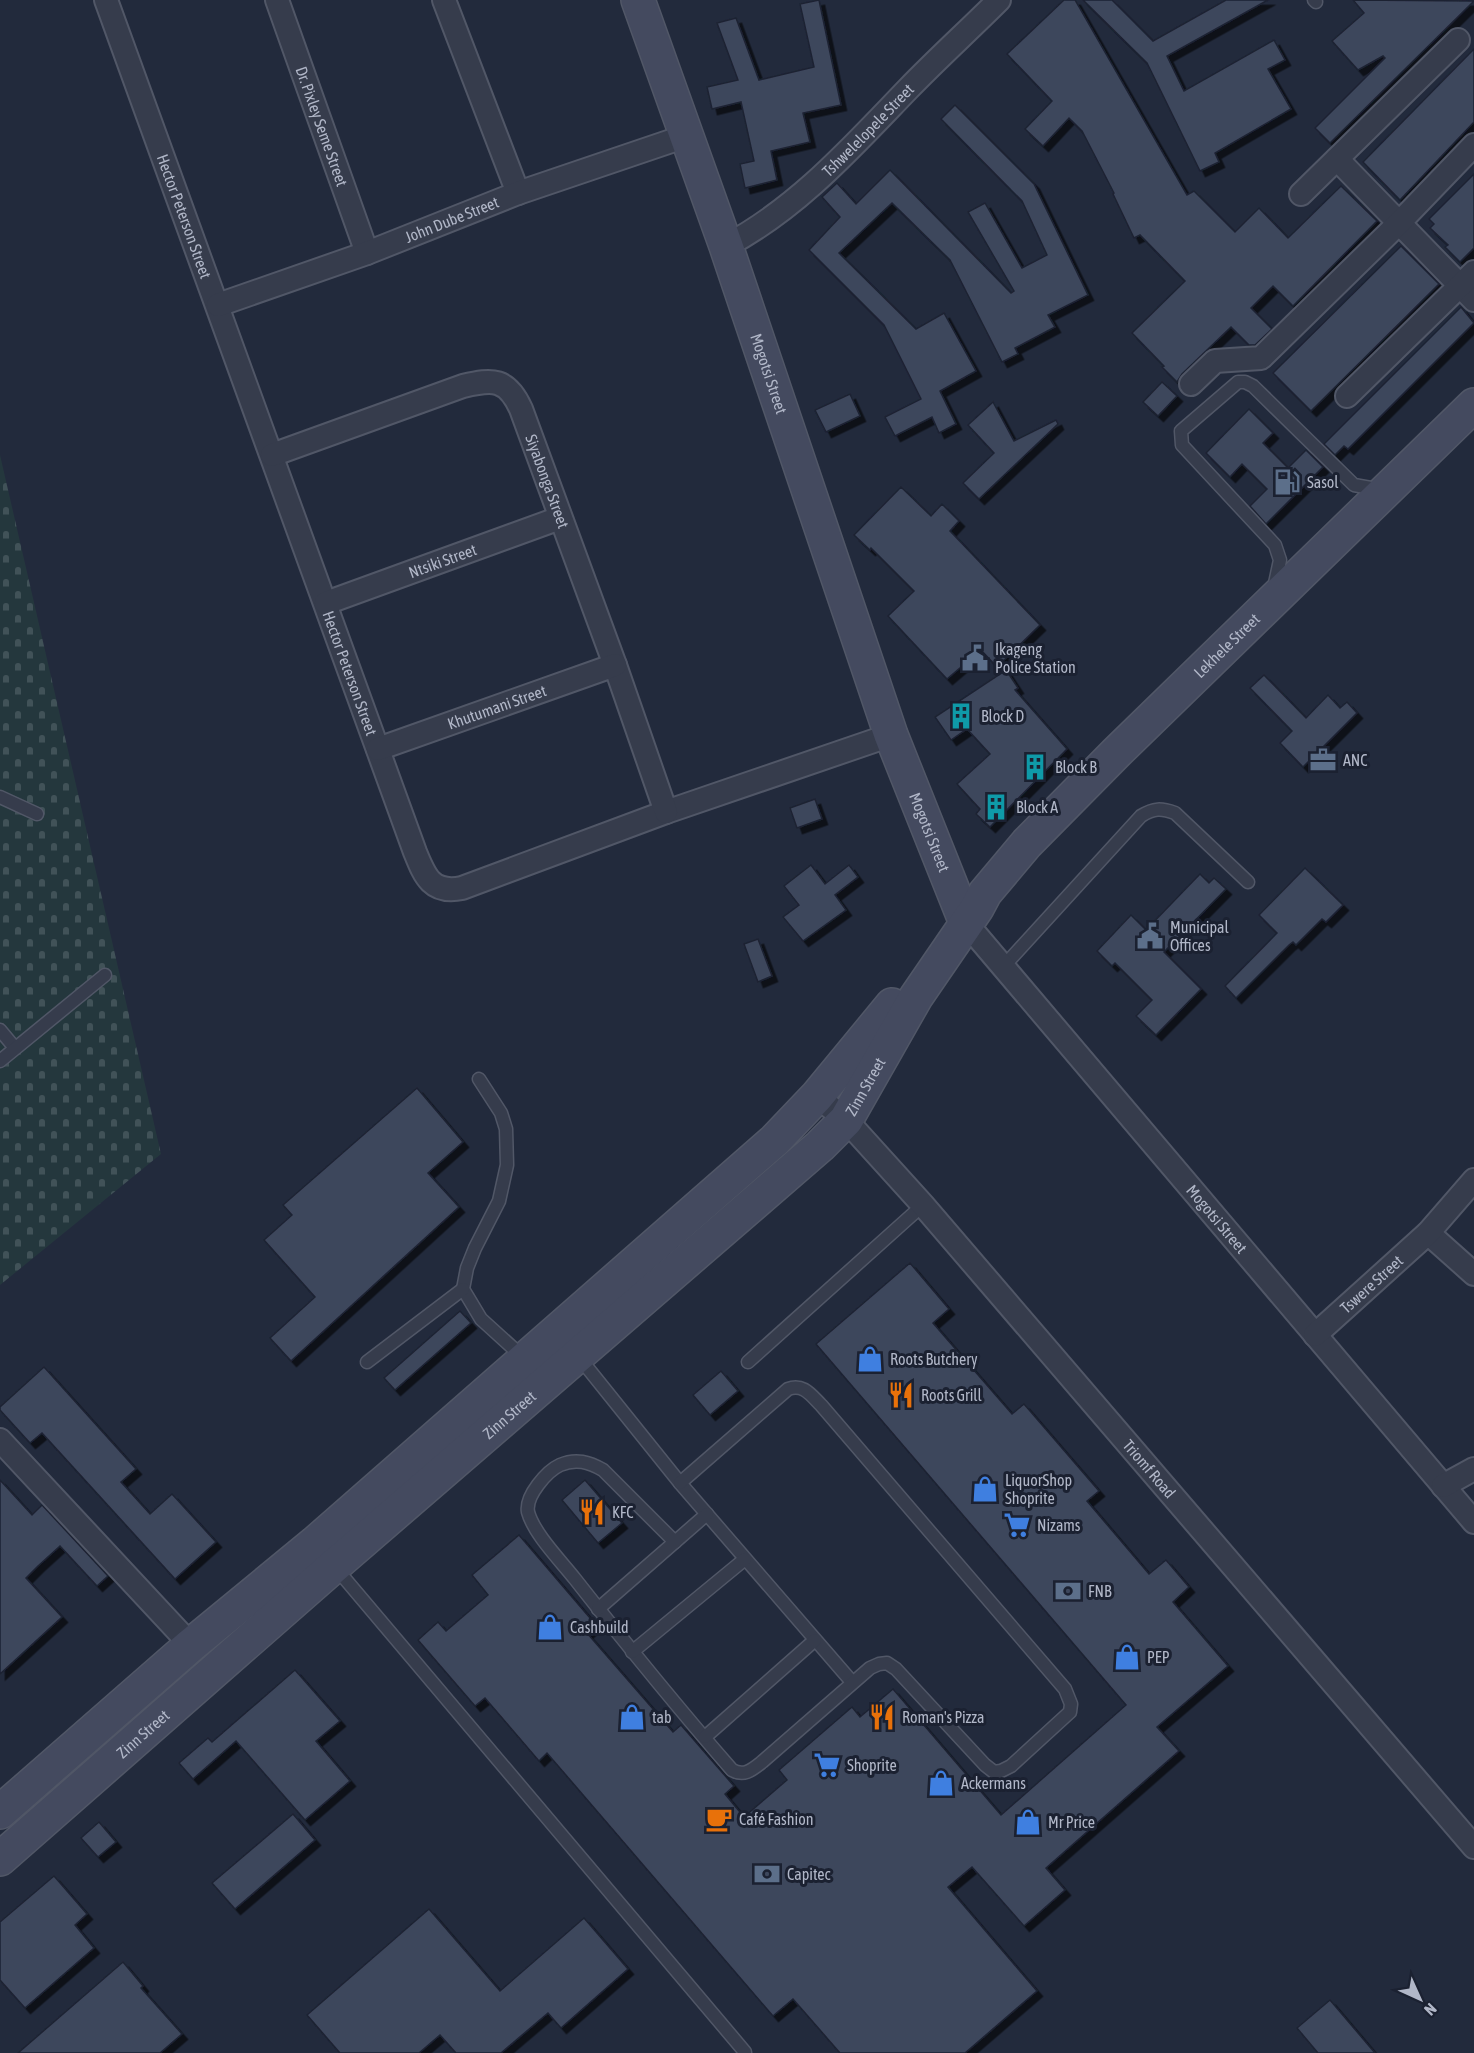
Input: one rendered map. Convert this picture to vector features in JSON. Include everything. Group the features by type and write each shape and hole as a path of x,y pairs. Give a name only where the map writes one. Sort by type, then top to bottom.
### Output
{"street":[{"name":"Hector Peterson Street","path":"106,0 421,868 427,878 441,889 462,888 666,812 891,735"},
{"name":"Dr. Pixley Seme Street","path":"277,0 367,253"},
{"path":"444,0 518,193"},
{"name":"Mogotsi Street","path":"638,0 726,246 891,735 971,910 1003,967 1474,1522"},
{"name":"Tshwelelopele Street","path":"726,246 776,215 827,172 999,0"},
{"path":"1301,194 1458,40"},
{"name":"John Dube Street","path":"218,305 367,253 518,193 686,136"},
{"path":"1191,384 1215,361 1261,358 1474,145"},
{"path":"1337,159 1399,222 1470,286 1347,396"},
{"name":"Siyabonga Street","path":"272,455 463,386 485,381 501,383 516,399 521,409 666,812"},
{"name":"Lekhele Street","path":"971,910 1027,843 1108,761 1271,605 1474,405"},
{"name":"Ntsiki Street","path":"326,603 560,518"},
{"name":"Khutumani Street","path":"378,750 615,665"},
{"name":"Zinn Street","path":"0,1859 334,1566 568,1344 817,1096 971,910"},
{"name":"Zinn Street","path":"0,1812 191,1645 315,1543 525,1359 568,1344 794,1170 846,1120 905,1015 971,910"},
{"name":"Triomf Road","path":"817,1096 846,1120 923,1205 1474,1847"},
{"name":"Tswere Street","path":"1315,1335 1428,1233 1474,1180"},
{"path":"1428,1233 1474,1274"},
{"path":"0,1440 191,1645"},
{"path":"1443,1486 1474,1469"}],"lane":[{"path":"1271,605 1280,560 1275,545 1182,445 1181,431 1238,382 1245,382 1253,386 1354,485 1386,491"},
{"path":"0,797 37,814"},
{"path":"1003,967 1141,816 1151,810 1162,808 1175,813 1248,882"},
{"path":"0,1061 105,975"},
{"path":"0,1030 15,1048"},
{"path":"479,1079 501,1113 506,1129 507,1165 499,1201 475,1248 467,1268 463,1289 481,1319 525,1359"},
{"path":"748,1362 923,1205"},
{"path":"367,1362 463,1289"},
{"path":"568,1344 680,1483 852,1682"},
{"path":"675,1542 603,1470 593,1464 581,1461 568,1462 557,1467 533,1491 528,1500 528,1511 540,1535 632,1652 732,1770 746,1773 762,1762 852,1682 879,1664 887,1663 896,1669 985,1766 994,1772 1011,1766 1070,1712 1071,1704 1065,1689 805,1389 793,1387 784,1392 680,1483"},
{"path":"598,1609 707,1514"},
{"path":"632,1652 745,1559"},
{"path":"334,1566 745,2052"},
{"path":"705,1737 816,1640"}],"green space":[{"path":"0,455 161,1154 0,1285"}],"building":[{"path":"819,0 841,105 803,113 810,142 771,151 777,180 745,188 740,164 754,161 741,102 712,109 707,87 738,80 717,23 736,18 759,80 814,67 800,4"},
{"path":"1064,0 1075,0 1187,195 1194,191 1235,232 1259,208 1288,238 1341,186 1377,221 1293,306 1273,286 1251,308 1272,329 1255,345 1249,345 1231,327 1182,374 1177,382 1132,333 1185,281 1140,235 1134,238 1082,131 1069,118 1043,146 1025,129 1052,101 1007,54"},
{"path":"1083,0 1112,0 1153,41 1226,0 1268,0 1167,56 1184,91 1274,40 1285,60 1268,69 1291,109 1215,153 1219,162 1200,171 1147,63"},
{"path":"1353,0 1474,1 1330,143 1315,128 1385,58 1383,56 1358,70 1332,41 1364,13"},
{"path":"1474,49 1474,122 1400,200 1363,162"},
{"path":"955,105 1034,184 1088,295 1048,315 1055,327 1015,348 1018,354 1002,362 950,260 892,203 839,253 916,329 944,313 976,371 940,391 956,424 939,433 932,417 895,436 885,417 921,399 884,325 809,250 840,217 822,197 837,183 856,204 890,170 1011,293 1014,291 968,212 985,203 1022,268 1047,255 1022,201 941,119"},
{"path":"1474,174 1474,248 1460,262 1445,247 1448,245 1430,228 1434,224 1429,219"},
{"path":"1401,246 1439,284 1311,411 1273,373"},
{"path":"1461,307 1474,323 1348,449 1344,446 1335,455 1324,444"},
{"path":"1162,382 1177,396 1158,416 1143,402"},
{"path":"850,394 860,416 826,432 815,410"},
{"path":"993,402 1014,441 1056,420 1058,424 979,499 963,483 994,453 968,425"},
{"path":"1249,409 1273,433 1263,443 1288,468 1306,450 1323,467 1266,524 1250,506 1267,489 1242,464 1230,477 1206,453"},
{"path":"901,487 931,516 942,504 959,521 950,531 1040,625 997,667 981,650 947,679 888,616 914,591 871,548 870,550 854,535"},
{"path":"1006,670 1018,688 1015,690 1067,749 990,827 976,814 980,809 957,784 990,754 967,729 951,740 935,717"},
{"path":"1264,675 1306,718 1328,695 1340,708 1347,702 1357,713 1303,767 1280,743 1292,731 1250,688"},
{"path":"815,799 822,819 797,828 790,808"},
{"path":"811,865 825,884 849,865 858,877 835,895 846,910 803,941 783,917 799,905 784,886"},
{"path":"1305,868 1343,905 1326,922 1322,919 1296,945 1293,942 1289,945 1236,998 1225,986 1277,933 1259,915"},
{"path":"1200,874 1209,883 1214,878 1226,889 1164,952 1201,989 1156,1035 1136,1016 1152,1000 1115,963 1112,966 1097,951 1131,915 1146,930"},
{"path":"758,939 772,976 758,982 744,944"},
{"path":"417,1088 463,1142 428,1173 459,1207 291,1361 270,1338 315,1297 264,1240 292,1215 283,1205"},
{"path":"910,1263 949,1309 933,1323 1012,1414 1024,1404 1099,1491 1087,1501 1149,1574 1166,1560 1189,1587 1173,1602 1228,1666 1157,1727 1179,1751 1046,1868 1065,1890 1024,1926 972,1867 948,1887 1037,1991 965,2053 840,2053 793,1999 773,2016 547,1753 539,1761 485,1698 475,1706 418,1640 438,1622 446,1631 488,1595 472,1575 519,1535 596,1625 587,1633 673,1732 681,1725 734,1786 725,1794 744,1817 787,1780 779,1770 852,1707 860,1717 893,1689 1001,1815 1126,1705 816,1344"},
{"path":"460,1311 471,1323 395,1390 384,1378"},
{"path":"44,1367 136,1469 121,1482 150,1514 172,1494 216,1542 175,1579 42,1433 30,1443 0,1410 0,1407"},
{"path":"721,1371 738,1391 710,1415 693,1395"},
{"path":"0,1480 32,1515 42,1505 108,1576 97,1586 60,1546 26,1578 62,1617 0,1674"},
{"name":"KFC","path":"585,1480 622,1523 598,1543 562,1500"},
{"path":"295,1670 340,1721 316,1741 350,1781 305,1820 236,1741 193,1779 179,1763 208,1738 212,1742"},
{"path":"293,1814 315,1840 235,1909 212,1883"},
{"path":"99,1822 116,1842 98,1857 81,1838"},
{"path":"54,1876 87,1914 75,1925 94,1948 25,2008 0,1980 0,1922"},
{"path":"429,1909 500,1991 584,1918 628,1969 561,2028 548,2013 501,2053 456,2053 440,2035 419,2053 340,2053 307,2015"},
{"path":"123,1962 143,1986 141,1988 182,2034 160,2053 18,2053"},
{"path":"1330,2000 1375,2053 1318,2053 1297,2028"}],"place":[{"name":"Sasol","path":"1287,482"},
{"name":"Ikageng Police Station","path":"975,658"},
{"name":"Block D","path":"961,716"},
{"name":"ANC","path":"1323,760"},
{"name":"Block B","path":"1035,767"},
{"name":"Block A","path":"996,807"},
{"name":"Municipal Offices","path":"1150,936"},
{"name":"Roots Butchery","path":"870,1359"},
{"name":"Roots Grill","path":"901,1395"},
{"name":"LiquorShop Shoprite","path":"985,1489"},
{"name":"KFC","path":"592,1512"},
{"name":"Nizams","path":"1017,1525"},
{"name":"FNB","path":"1068,1591"},
{"name":"Cashbuild","path":"550,1627"},
{"name":"PEP","path":"1127,1657"},
{"name":"tab","path":"632,1717"},
{"name":"Roman's Pizza","path":"882,1717"},
{"name":"Shoprite","path":"827,1765"},
{"name":"Ackermans","path":"941,1783"},
{"name":"Café Fashion","path":"719,1819"},
{"name":"Mr Price","path":"1028,1822"},
{"name":"Capitec","path":"767,1874"}]}
